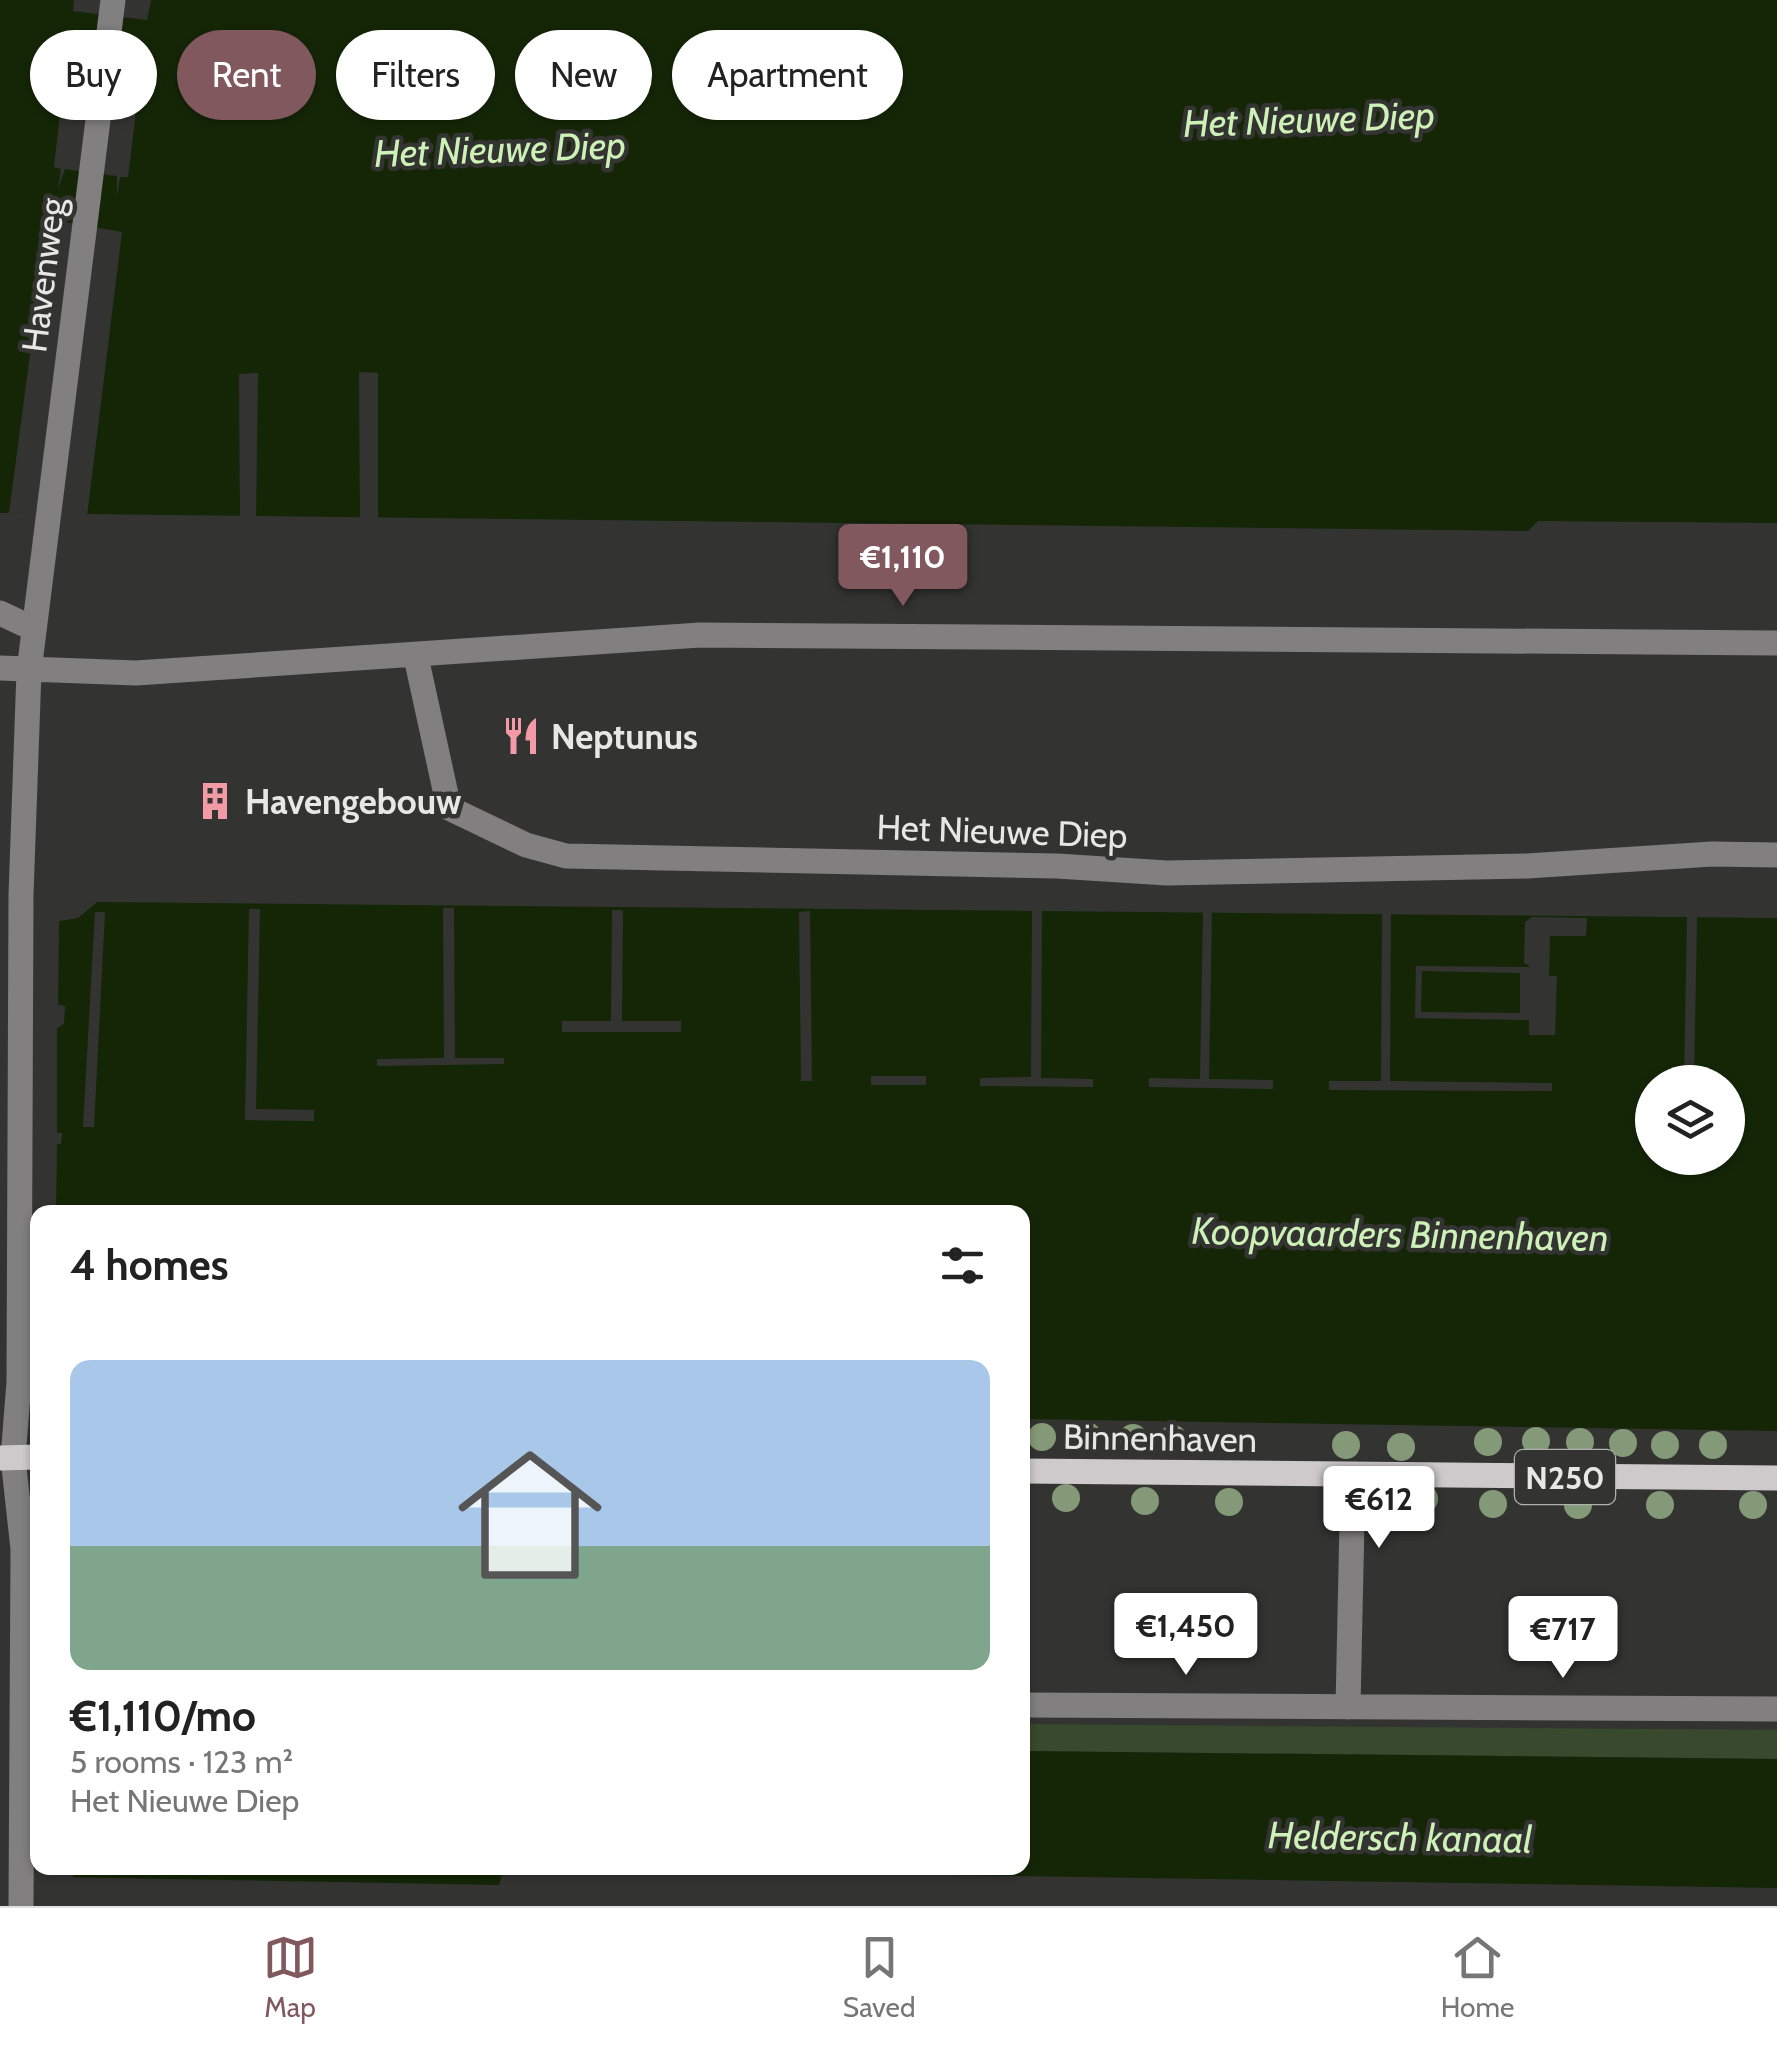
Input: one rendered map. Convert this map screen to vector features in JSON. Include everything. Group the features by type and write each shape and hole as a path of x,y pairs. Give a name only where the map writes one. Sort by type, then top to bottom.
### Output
{"main road":[{"name":"Binnenhaven","path":"1030,1472 1777,1478"}],"street":[{"name":"Havenweg","path":"21,1903 23,1549 17,1458 21,894 29,671 112,0"},
{"path":"0,613 32,628"},
{"path":"0,668 136,672 416,657 700,635 1777,643"},
{"name":"Het Nieuwe Diep","path":"416,657 449,808 526,845 566,856 1058,866 1166,873 1527,866 1777,855"},
{"name":"Havenweg","path":"0,1498 17,1458"},
{"path":"1348,1707 1353,1475"},
{"path":"1030,1705 1777,1710"}],"shaded area":[{"path":"1030,1724 1777,1730 1777,1759 1030,1751"}],"water":[{"path":"0,0 1777,0 1777,523 1538,521 1528,531 0,513"},
{"name":"Koopvaarders Binnenhaven","path":"97,902 1777,918 1777,1431 1030,1419 1030,1205 39,1205 59,921 78,918"},
{"name":"Heldersch kanaal","path":"1030,1751 1777,1759 1777,1888 950,1875 1030,1875"},
{"path":"30,1870 30,1875 502,1875 499,1885 0,1876"}],"pier":[{"path":"74,0 151,0 147,20 73,11"},
{"path":"59,120 135,120 128,177 120,177 117,196 117,176 65,169 58,189 61,169 54,167"},
{"path":"48,219 122,232 87,516 9,513"},
{"path":"359,372 378,373 378,519 360,519"},
{"path":"258,373 256,517 240,517 239,374"},
{"path":"443,908 454,908 455,1058 504,1058 504,1064 377,1066 377,1059 444,1058"},
{"path":"249,909 260,909 256,1109 314,1110 314,1121 245,1120"},
{"path":"612,910 623,910 622,1021 681,1021 681,1032 562,1032 562,1021 611,1021"},
{"path":"810,911 812,1081 801,1081 799,912"},
{"path":"1032,911 1042,911 1041,1078 1093,1079 1093,1087 980,1086 980,1078 1031,1077"},
{"path":"95,912 105,912 94,1127 83,1127"},
{"path":"1203,912 1212,912 1209,1079 1273,1080 1273,1089 1149,1087 1149,1078 1200,1079"},
{"path":"1382,914 1391,914 1390,1081 1552,1083 1552,1091 1329,1090 1329,1081 1381,1081"},
{"path":"1532,917 1587,918 1586,936 1550,936 1549,976 1557,976 1555,1035 1529,1035 1529,1020 1415,1018 1416,966 1531,967 1524,963 1525,922","holes":["1422,971 1520,973 1520,1013 1421,1012"]},
{"path":"1687,917 1697,917 1694,1065 1684,1065"},
{"path":"0,920 59,921 58,1005 65,1006 64,1024 57,1028 57,1133 62,1133 61,1144 57,1144 56,1205 30,1205 30,1356 0,1355"},
{"path":"871,1076 926,1076 926,1085 871,1085"},
{"path":"0,1739 30,1740 30,1875 73,1875 73,1883 0,1881"}],"place":[{"name":"Neptunus","path":"521,736"},
{"name":"Havengebouw","path":"215,801"}]}
